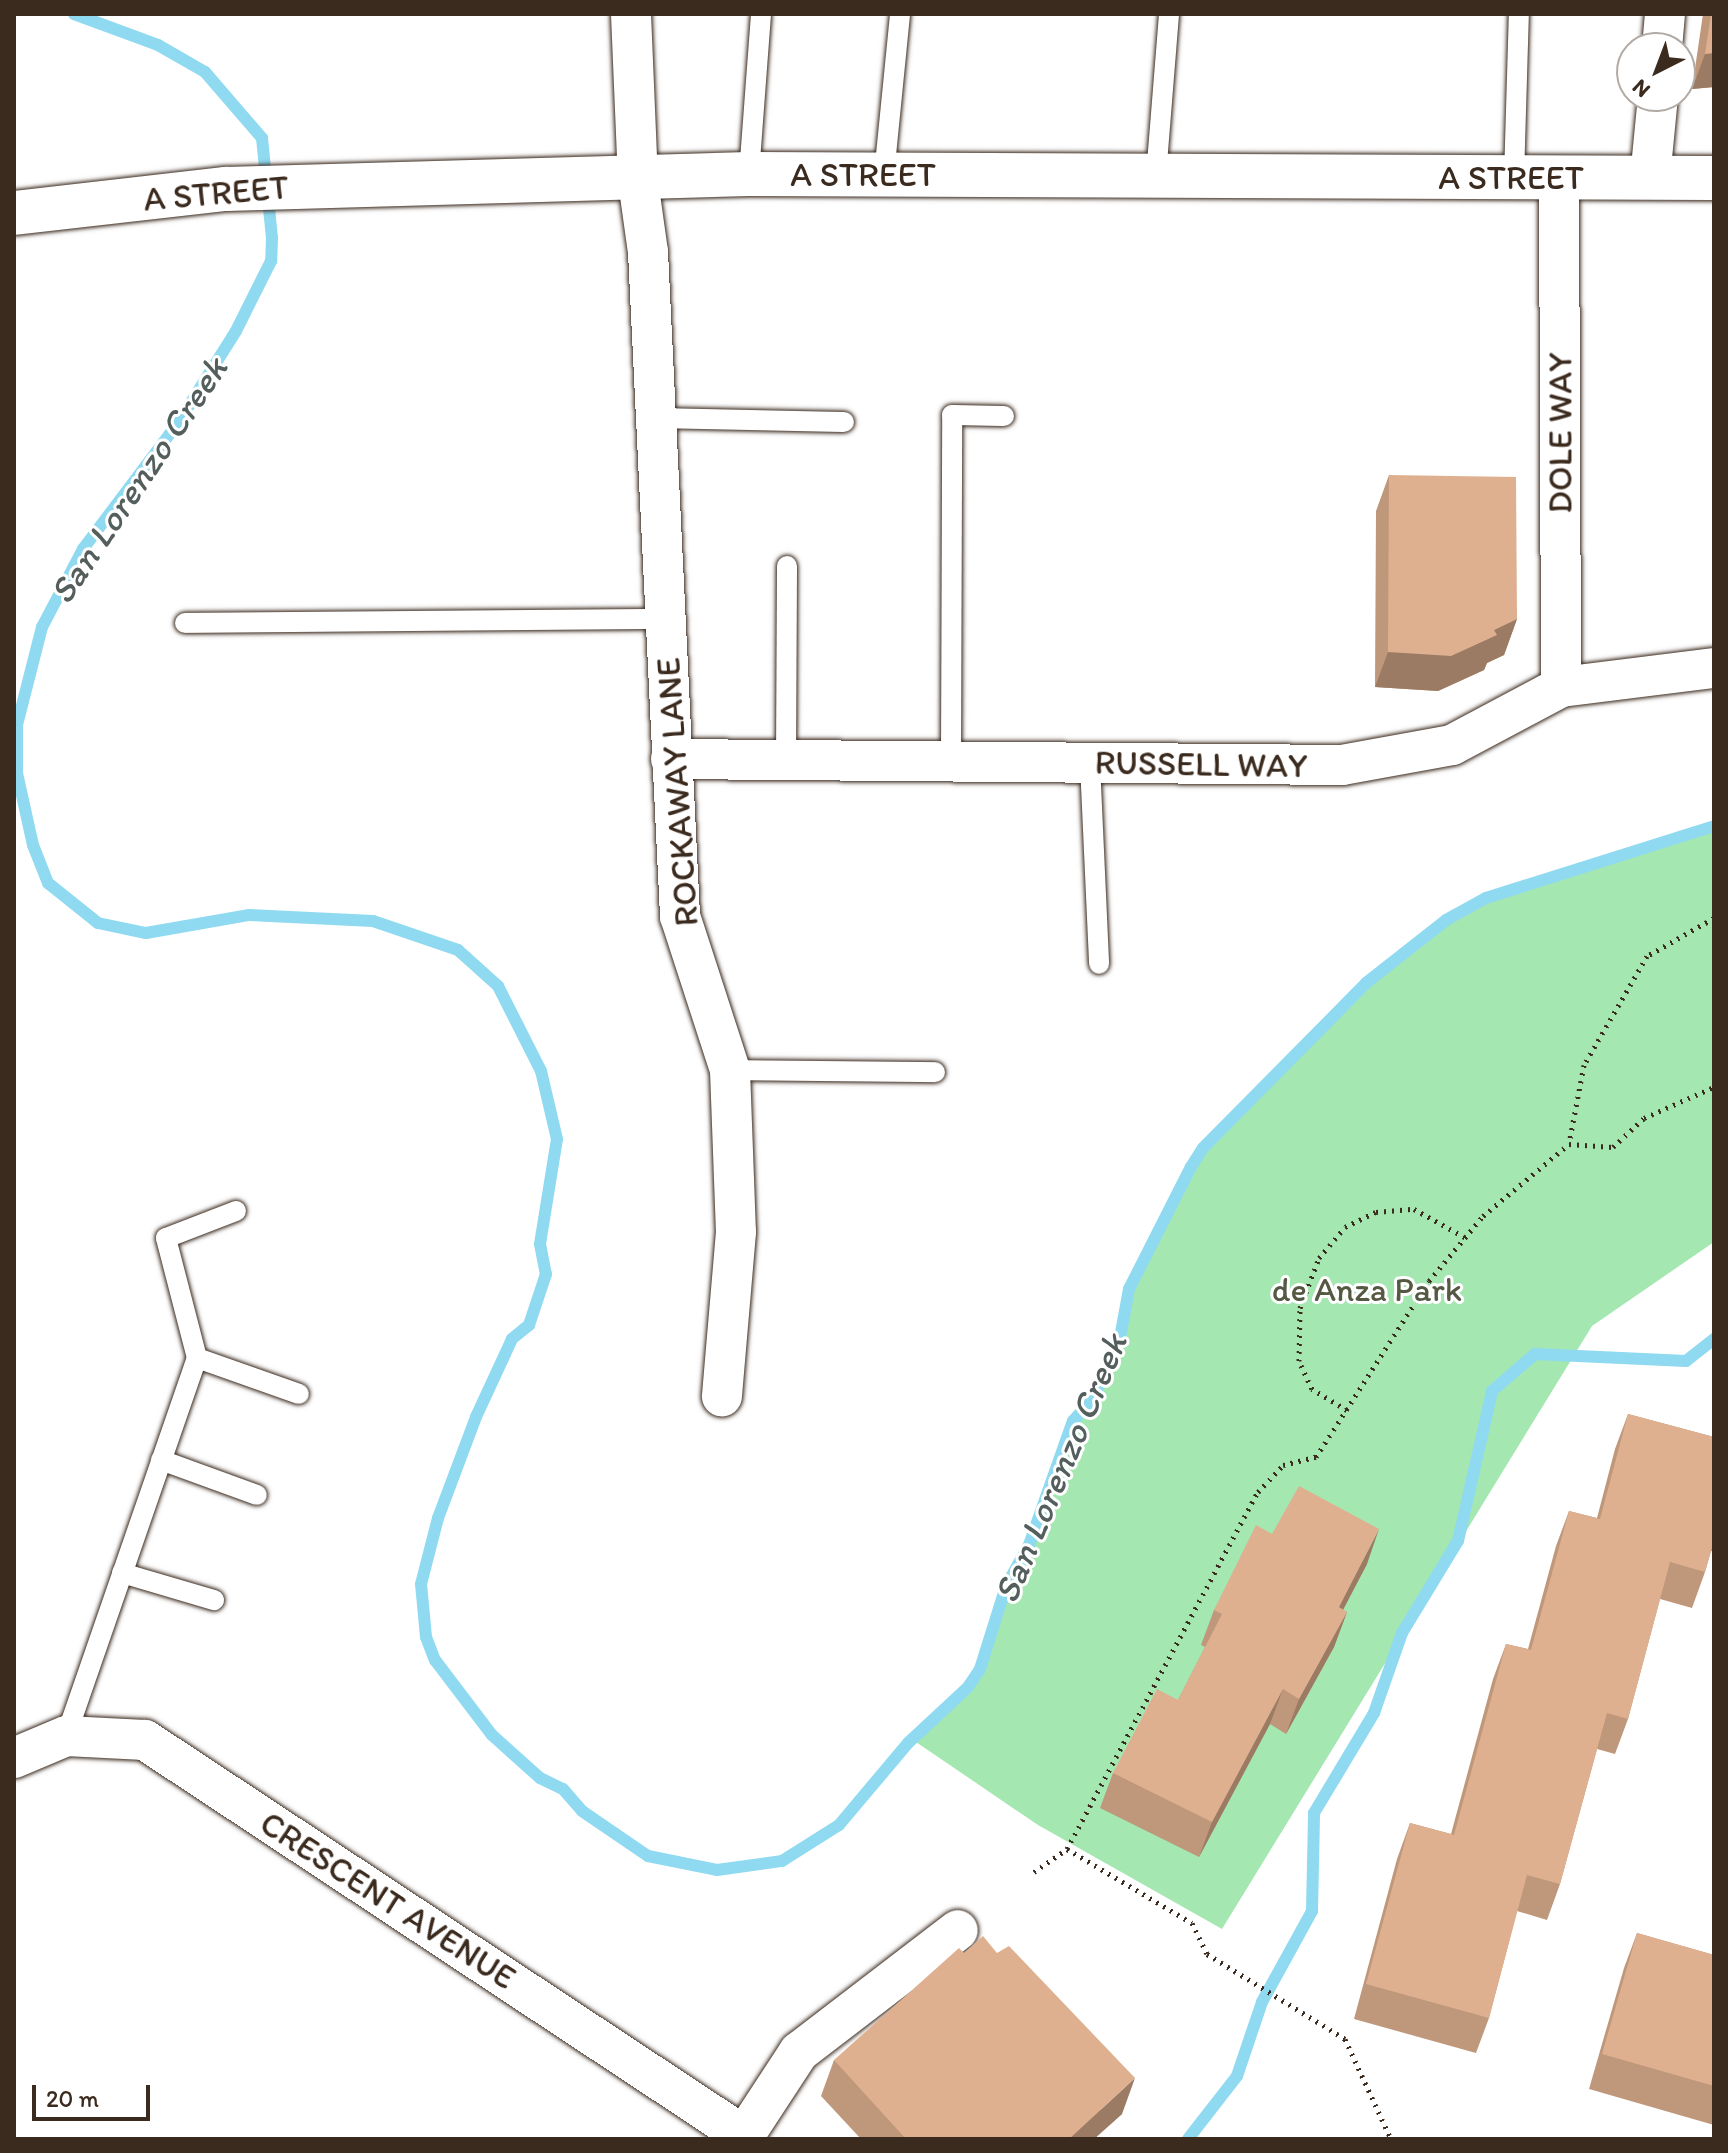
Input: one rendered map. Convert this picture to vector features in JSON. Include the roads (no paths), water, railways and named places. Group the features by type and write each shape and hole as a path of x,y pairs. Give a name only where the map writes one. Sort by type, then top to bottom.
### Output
{"main road":[{"name":"A STREET","path":"14,213 226,189 385,182 638,181 749,174 1714,178"}],"street":[{"name":"ROCKAWAY LANE","path":"631,14 638,181 648,252 680,916 730,1070 736,1232 722,1396"},
{"path":"1650,178 1656,112"},
{"name":"DOLE WAY","path":"1559,179 1561,687"},
{"name":"RUSSELL WAY","path":"671,759 1342,765 1452,745 1561,687 1714,668"},
{"name":"CRESCENT AVENUE","path":"14,1758 66,1736 145,1740 743,2137"},
{"path":"743,2137 799,2052 958,1930"}],"lane":[{"path":"749,174 761,14"},
{"path":"884,175 900,14"},
{"path":"1156,176 1169,14"},
{"path":"1514,178 1519,14"},
{"path":"951,761 952,415 1004,416"},
{"path":"655,418 844,422"},
{"path":"786,760 787,566"},
{"path":"185,623 665,619"},
{"path":"1090,763 1099,964"},
{"path":"730,1070 935,1072"},
{"path":"66,1736 197,1358 166,1238 236,1211"},
{"path":"197,1358 299,1394"},
{"path":"161,1460 257,1495"},
{"path":"122,1573 214,1600"}],"waterway":[{"name":"San Lorenzo Creek","path":"74,14 158,45 205,72 262,138 272,238 271,261 236,331 178,423 83,549 42,627 17,725 17,773 33,845 48,883 98,923 146,933 249,915 373,921 458,950 498,986 541,1071 557,1139 540,1244 546,1274 529,1325 512,1339 476,1417 438,1518 421,1584 426,1637 435,1660 492,1735 540,1778 563,1789 582,1811 648,1856 717,1870 782,1861 839,1825 908,1743 968,1687 980,1669 1006,1586 1029,1545 1073,1421 1092,1400 1119,1343 1129,1289 1191,1167 1203,1148 1366,983 1446,920 1486,898 1714,826"},
{"path":"1188,2139 1237,2076 1262,2002 1312,1911 1314,1813 1374,1713 1402,1633 1458,1541 1492,1391 1535,1354 1686,1361 1714,1339"}],"park label":[{"name":"de Anza Park","path":"1367,1290"}]}
